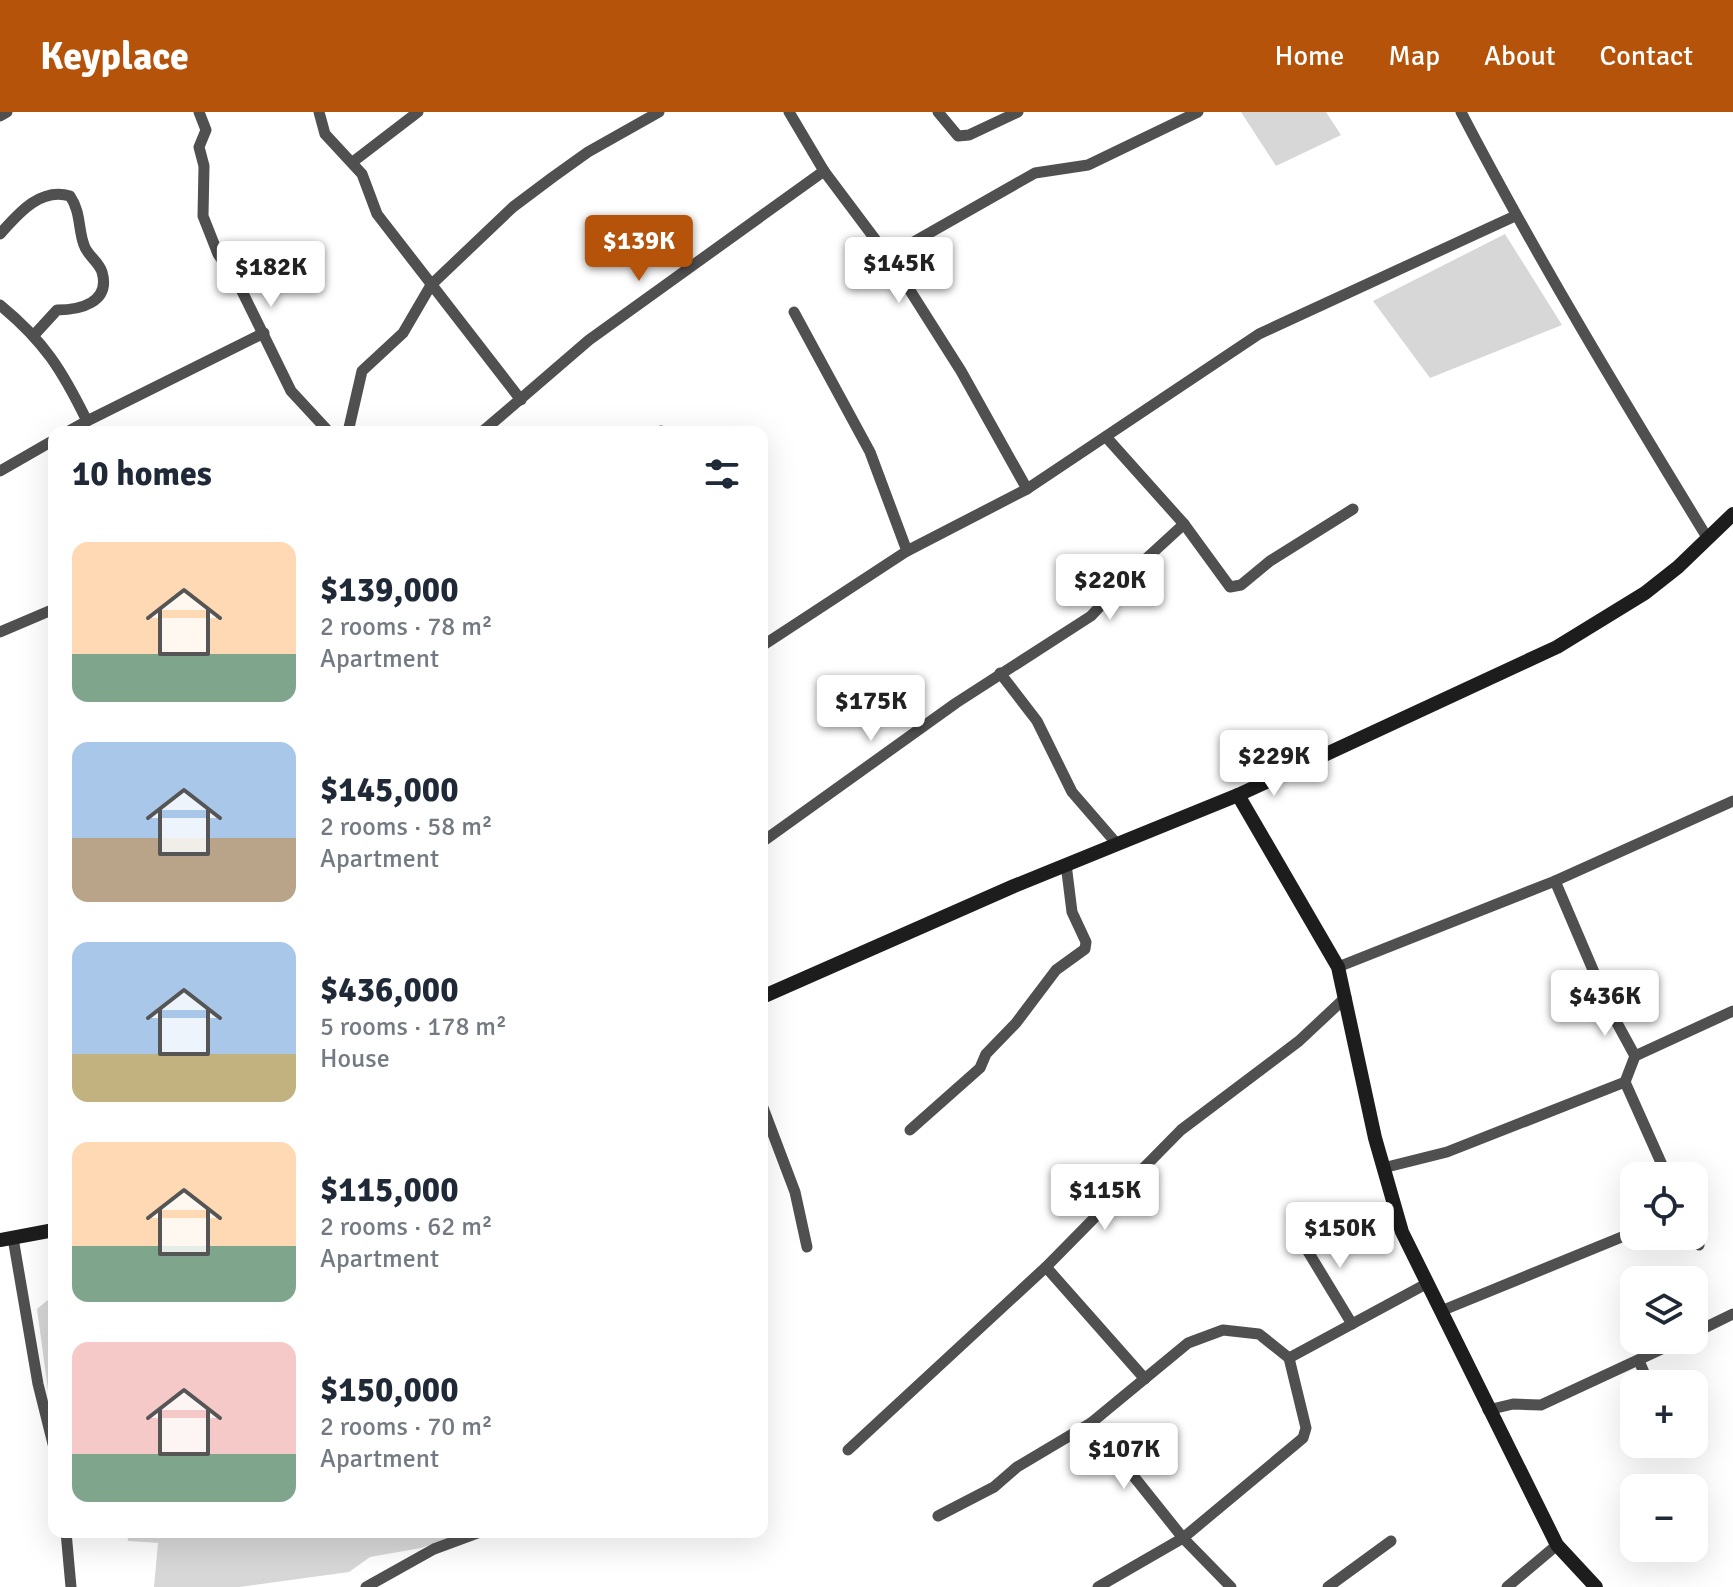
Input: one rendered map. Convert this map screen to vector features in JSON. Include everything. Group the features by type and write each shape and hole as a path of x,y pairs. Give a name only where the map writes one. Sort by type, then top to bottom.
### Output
{"street":[{"path":"0,116 7,112"},
{"path":"199,112 206,130 199,147 204,166 203,216 218,254 264,333 291,391 323,426"},
{"path":"319,112 325,134 354,161 377,214 521,400"},
{"path":"354,161 418,112"},
{"path":"789,112 824,171 890,259 961,371 1027,489"},
{"path":"938,112 958,136 969,135 1018,112"},
{"path":"890,259 903,248 1035,173 1088,165 1198,112"},
{"path":"1461,112 1515,216 1708,539"},
{"path":"349,426 362,371 403,333 431,285 533,192 588,152 654,113"},
{"path":"489,426 589,340 824,171"},
{"path":"0,234 36,199 51,193 70,196 76,206 84,246 102,272 101,292 94,302 84,309 57,310 35,334"},
{"path":"768,642 907,551 1027,489 1259,334 1515,216"},
{"path":"0,305 35,334 72,389 87,421"},
{"path":"794,312 870,452 907,551"},
{"path":"78,426 264,333"},
{"path":"1107,438 1184,524 1230,587 1241,585 1270,561 1353,509"},
{"path":"0,471 48,445"},
{"path":"768,994 1066,864 1238,795 1557,647 1645,593 1733,514"},
{"path":"768,838 1000,673 1091,616 1136,568 1184,524"},
{"path":"0,632 48,612"},
{"path":"1000,673 1037,721 1072,792 1117,844"},
{"path":"1238,795 1338,967 1383,1168 1402,1232 1557,1545 1596,1587"},
{"path":"1338,967 1555,881 1733,801"},
{"path":"910,1130 980,1068 986,1054 1016,1023 1056,970 1085,949 1086,942 1072,912 1066,864"},
{"path":"1555,881 1611,1012 1635,1056"},
{"path":"848,1450 1046,1267 1181,1130 1299,1041 1346,997"},
{"path":"1661,1162 1625,1082 1635,1056 1733,1011"},
{"path":"1383,1168 1447,1152 1625,1082"},
{"path":"768,1121 795,1192 807,1247"},
{"path":"48,1231 6,1239 48,1424"},
{"path":"1298,1235 1352,1324"},
{"path":"1441,1311 1620,1238"},
{"path":"1046,1267 1145,1379"},
{"path":"1289,1358 1426,1284"},
{"path":"1708,1326 1733,1314"},
{"path":"938,1516 994,1487 1017,1467 1091,1423 1188,1343 1223,1330 1259,1334 1289,1358 1306,1428 1303,1438 1183,1538 1098,1587"},
{"path":"1488,1410 1513,1404 1541,1405 1653,1354"},
{"path":"1639,1361 1643,1370"},
{"path":"1091,1423 1183,1538 1231,1587"},
{"path":"67,1538 71,1587"},
{"path":"366,1587 434,1549 464,1538"},
{"path":"1328,1587 1391,1541"},
{"path":"1507,1587 1557,1545"}],"shaded area":[{"path":"1241,112 1326,112 1341,135 1276,166"},
{"path":"1505,234 1562,325 1430,378 1373,301"},
{"path":"48,1300 48,1390 37,1309"},
{"path":"128,1538 450,1538 421,1548 370,1557 349,1572 239,1587 154,1587 158,1543 128,1541"}]}
